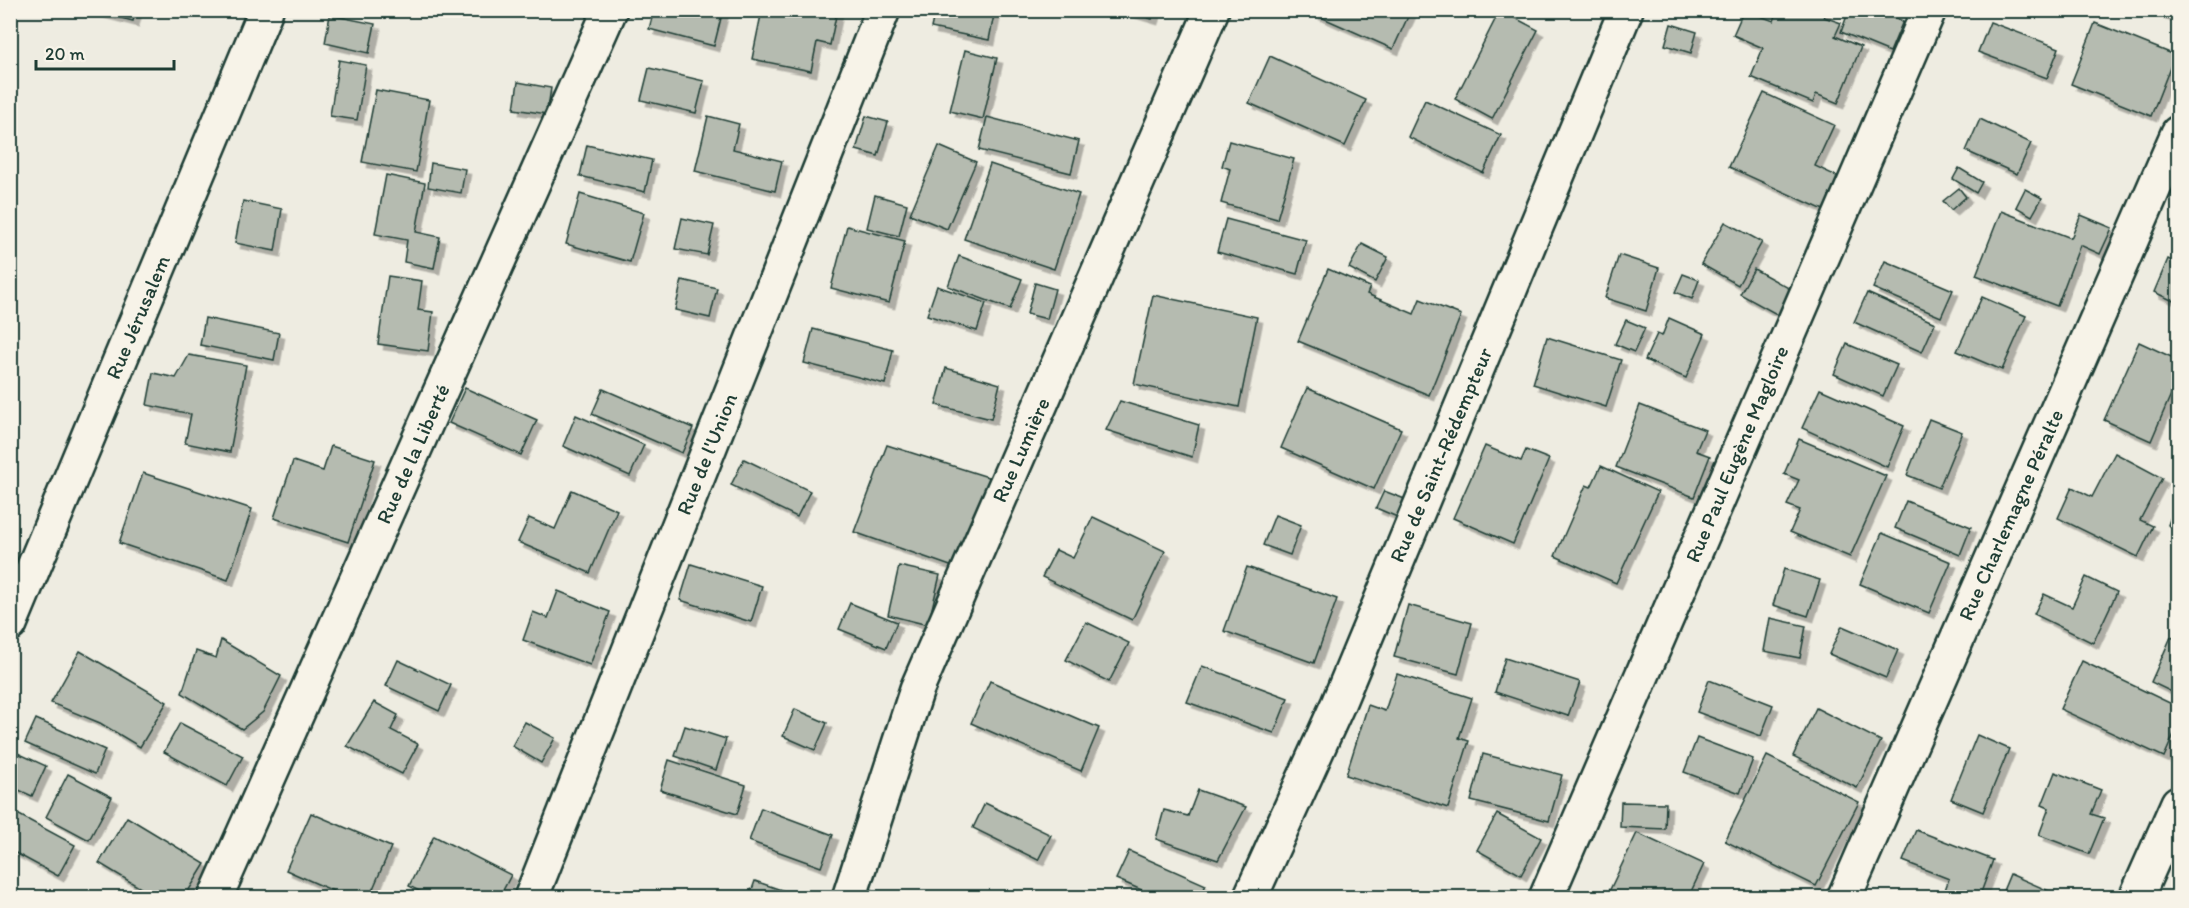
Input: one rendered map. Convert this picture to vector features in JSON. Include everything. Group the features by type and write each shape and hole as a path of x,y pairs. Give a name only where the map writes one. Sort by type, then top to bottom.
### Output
{"street":[{"name":"Rue Jérusalem","path":"10,624 266,10"},
{"name":"Rue de la Liberté","path":"215,897 610,10"},
{"name":"Rue de l'Union","path":"531,897 883,10"},
{"name":"Rue Lumière","path":"849,897 917,688 1212,10"},
{"name":"Rue de Saint-Rédempteur","path":"1250,897 1342,693 1626,10"},
{"name":"Rue Paul Eugène Magloire","path":"1546,897 1929,10"},
{"name":"Rue Charlemagne Péralte","path":"1844,897 2178,133"},
{"path":"2136,897 2178,803"}],"building":[{"path":"90,10 136,10 133,21"},
{"path":"654,10 723,10 714,46 649,29"},
{"path":"762,10 837,11 830,45 817,42 811,71 752,59"},
{"path":"935,10 995,10 989,40 931,28"},
{"path":"1122,10 1155,10 1152,19"},
{"path":"1315,10 1411,10 1393,49 1314,14"},
{"path":"1500,10 1538,30 1492,119 1455,99"},
{"path":"1744,10 1774,21 1778,10 1826,10 1824,17 1841,23 1835,36 1861,47 1838,103 1816,94 1813,103 1751,77 1763,48 1733,35"},
{"path":"1849,10 1877,10 1903,21 1890,52 1841,32"},
{"path":"2153,10 2178,10 2178,22"},
{"path":"330,15 375,24 369,53 325,43"},
{"path":"1990,22 2059,48 2047,78 1978,52"},
{"path":"2095,23 2175,55 2151,116 2071,84"},
{"path":"1671,24 1697,32 1691,53 1665,45"},
{"path":"965,50 997,58 983,119 950,111"},
{"path":"1270,56 1366,100 1345,146 1249,103"},
{"path":"339,60 366,65 357,120 330,116"},
{"path":"649,68 704,81 696,113 641,100"},
{"path":"518,82 551,88 547,114 514,109"},
{"path":"376,90 429,100 416,172 362,162"},
{"path":"1764,93 1834,125 1815,166 1843,179 1828,212 1729,167"},
{"path":"1425,100 1501,135 1483,173 1408,137"},
{"path":"708,116 739,124 733,149 782,161 775,191 695,171"},
{"path":"866,116 888,122 878,156 856,150"},
{"path":"987,117 1079,141 1071,173 979,150"},
{"path":"1980,119 2031,143 2017,174 1966,151"},
{"path":"1229,141 1294,159 1277,219 1221,203 1230,169 1222,166"},
{"path":"587,145 652,160 645,192 580,176"},
{"path":"939,146 976,162 947,229 910,214"},
{"path":"431,163 465,169 461,193 428,187"},
{"path":"990,164 1079,194 1054,269 964,239"},
{"path":"1959,168 1982,182 1976,193 1953,179"},
{"path":"386,175 425,183 416,232 440,237 434,268 404,262 407,240 375,234"},
{"path":"1959,188 1966,197 1951,210 1943,201"},
{"path":"2025,189 2042,198 2032,216 2016,207"},
{"path":"580,194 644,213 630,262 566,244"},
{"path":"875,195 907,204 899,236 867,228"},
{"path":"243,201 282,209 275,251 235,243"},
{"path":"2001,211 2071,238 2081,215 2112,228 2100,254 2080,245 2057,306 1976,275"},
{"path":"682,218 714,225 707,255 675,249"},
{"path":"1226,219 1306,240 1297,274 1217,252"},
{"path":"1725,222 1762,242 1738,285 1701,264"},
{"path":"847,226 905,241 889,303 831,288"},
{"path":"1362,244 1388,257 1375,282 1349,268"},
{"path":"1619,255 1659,268 1646,311 1605,298"},
{"path":"959,256 1022,279 1010,309 948,286"},
{"path":"2168,259 2178,264 2178,303 2154,292"},
{"path":"1885,261 1953,290 1941,317 1873,288"},
{"path":"1328,269 1370,287 1367,294 1414,314 1420,299 1461,315 1429,395 1298,341"},
{"path":"1754,269 1794,291 1780,316 1740,294"},
{"path":"1683,274 1699,280 1692,299 1675,292"},
{"path":"388,276 422,281 418,310 433,312 428,351 378,344"},
{"path":"682,280 717,288 710,318 675,310"},
{"path":"1035,283 1055,289 1047,319 1027,314"},
{"path":"937,286 986,303 977,331 927,315"},
{"path":"1867,293 1935,323 1922,352 1854,322"},
{"path":"1153,295 1257,317 1239,407 1134,384"},
{"path":"1982,297 2026,316 2002,370 1957,351"},
{"path":"205,318 279,333 274,360 200,345"},
{"path":"1669,318 1705,334 1686,378 1645,360 1657,334 1662,336"},
{"path":"1626,320 1645,328 1634,352 1615,344"},
{"path":"813,329 893,350 885,384 804,363"},
{"path":"1547,337 1621,360 1606,407 1533,384"},
{"path":"2139,342 2178,360 2178,378 2151,441 2104,420"},
{"path":"1847,344 1897,365 1883,396 1834,374"},
{"path":"189,355 246,365 230,452 185,443 191,414 147,405 153,373 176,378"},
{"path":"946,368 1000,384 991,419 936,405"},
{"path":"465,388 537,420 521,455 449,423"},
{"path":"1307,388 1401,429 1374,489 1281,448"},
{"path":"603,389 693,428 682,453 592,414"},
{"path":"1820,389 1904,426 1887,467 1802,428"},
{"path":"1120,401 1199,425 1192,457 1106,430"},
{"path":"1640,405 1705,430 1696,451 1710,456 1694,497 1616,467"},
{"path":"576,415 644,445 630,476 563,446"},
{"path":"1929,419 1962,432 1939,488 1907,475"},
{"path":"1799,439 1886,476 1850,557 1790,532 1800,510 1787,505 1799,480 1784,474"},
{"path":"887,445 991,478 956,568 854,532"},
{"path":"331,446 375,460 348,542 274,518 293,461 323,471"},
{"path":"1485,446 1521,461 1526,450 1549,459 1513,544 1453,518"},
{"path":"2115,453 2162,478 2140,520 2153,526 2138,557 2058,518 2072,487 2092,497"},
{"path":"744,459 810,491 797,517 731,485"},
{"path":"1601,466 1658,492 1616,583 1555,556 1586,485 1591,487"},
{"path":"143,473 252,509 228,580 119,543"},
{"path":"572,490 617,510 590,573 518,542 529,518 555,529"},
{"path":"1384,491 1410,501 1402,519 1376,508"},
{"path":"2178,497 2178,530 2168,525"},
{"path":"1906,501 1971,527 1960,555 1895,528"},
{"path":"1275,515 1301,525 1290,555 1263,545"},
{"path":"1093,517 1165,551 1132,620 1042,577 1056,550 1073,558"},
{"path":"1882,533 1951,562 1929,613 1860,584"},
{"path":"691,564 762,586 751,622 680,600"},
{"path":"899,566 940,575 928,625 888,615"},
{"path":"1247,567 1337,599 1314,663 1224,631"},
{"path":"1784,569 1820,580 1808,616 1773,605"},
{"path":"2086,577 2117,592 2093,643 2034,614 2044,594 2072,607"},
{"path":"558,591 610,612 590,665 523,640 533,612 548,618"},
{"path":"850,603 897,622 886,648 839,629"},
{"path":"1408,605 1472,623 1458,674 1394,657"},
{"path":"1770,618 1806,626 1800,658 1764,651"},
{"path":"1086,622 1129,643 1109,682 1066,660"},
{"path":"1842,626 1898,650 1886,678 1829,654"},
{"path":"2171,637 2178,640 2178,695 2151,682"},
{"path":"221,640 281,676 263,712 242,729 182,693 196,651 216,658"},
{"path":"80,651 167,702 140,747 100,723 51,703"},
{"path":"1505,658 1580,682 1568,716 1495,692"},
{"path":"398,660 451,685 439,711 386,686"},
{"path":"2082,661 2178,707 2178,725 2164,757 2060,709"},
{"path":"1202,666 1288,698 1274,733 1187,702"},
{"path":"1397,674 1472,698 1459,738 1469,741 1448,808 1346,775 1368,705 1385,711"},
{"path":"1709,680 1773,705 1761,736 1697,712"},
{"path":"990,681 1099,728 1081,771 971,723"},
{"path":"374,702 398,715 391,730 418,744 402,774 347,746"},
{"path":"1816,708 1881,741 1857,788 1793,756"},
{"path":"795,709 827,723 815,750 783,736"},
{"path":"36,719 105,750 95,774 25,743"},
{"path":"525,722 555,738 541,763 512,746"},
{"path":"180,723 243,756 227,786 164,752"},
{"path":"685,726 726,739 716,770 675,756"},
{"path":"1977,735 2009,749 1983,812 1951,799"},
{"path":"1697,738 1753,759 1740,793 1684,772"},
{"path":"11,750 46,766 32,796 10,786"},
{"path":"1483,754 1562,775 1549,821 1471,801"},
{"path":"1767,756 1859,802 1816,886 1725,841"},
{"path":"669,760 746,785 737,814 660,790"},
{"path":"2055,772 2101,790 2091,814 2104,818 2089,854 2039,835 2049,808 2042,805"},
{"path":"68,774 112,797 89,840 46,817"},
{"path":"1198,790 1246,807 1218,860 1156,839 1164,810 1188,816"},
{"path":"1621,802 1666,803 1665,829 1620,827"},
{"path":"985,803 1051,835 1038,860 973,828"},
{"path":"761,808 833,835 821,867 749,841"},
{"path":"10,810 75,845 58,876 10,850"},
{"path":"311,813 391,847 369,898 349,898 286,870"},
{"path":"1497,814 1541,838 1521,875 1477,850"},
{"path":"127,817 205,864 184,898 157,898 99,863"},
{"path":"1916,830 1993,860 1979,898 1942,898 1949,879 1903,861"},
{"path":"1637,833 1704,864 1688,898 1606,898"},
{"path":"434,836 511,875 499,898 433,898 409,886"},
{"path":"1129,851 1206,885 1199,898 1160,898 1116,879"},
{"path":"2010,874 2065,898 2000,898"},
{"path":"755,881 790,893 788,898 749,898"}]}
